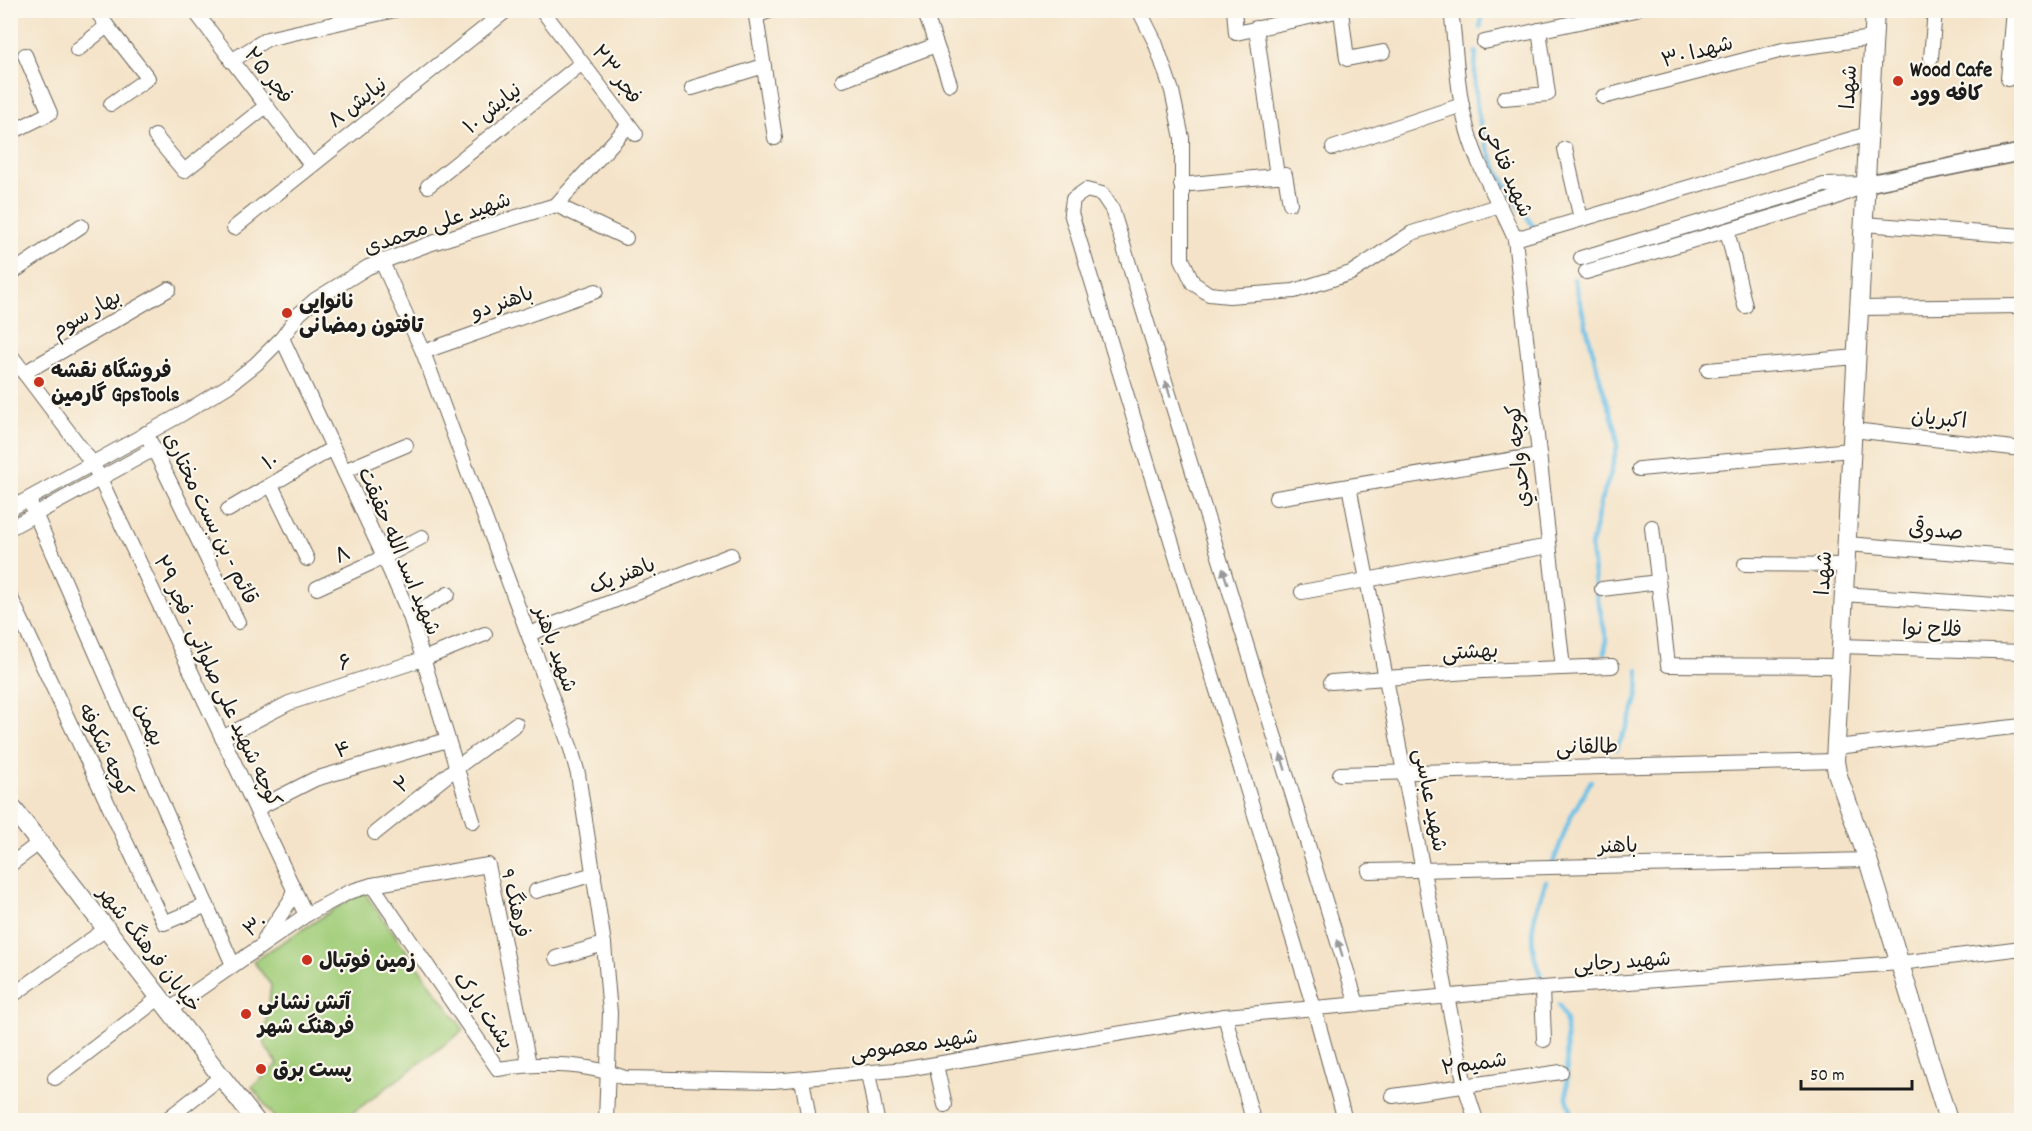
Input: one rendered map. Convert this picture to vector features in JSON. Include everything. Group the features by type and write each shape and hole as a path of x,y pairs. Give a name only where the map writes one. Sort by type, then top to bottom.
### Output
{"main road":[{"name":"شهدا","path":"1875,10 1840,666 1837,773 1868,860 1948,1120"},
{"name":"خیابان فرهنگ شهر","path":"10,805 255,1120"}],"street":[{"path":"96,10 148,78 111,104"},
{"name":"فجر ۲۵","path":"194,10 311,165"},
{"path":"231,61 267,39 395,10"},
{"name":"نیایش ۸","path":"234,228 507,10"},
{"name":"فجر ۲۳","path":"542,10 633,129 556,205"},
{"path":"772,10 755,13 775,138"},
{"path":"924,10 950,84"},
{"path":"1139,10 1155,42 1172,92 1182,138 1182,260 1193,283 1209,294 1229,296 1294,291 1351,273 1412,233 1500,205"},
{"path":"1234,10 1236,33 1341,11 1347,59 1383,52"},
{"name":"شهید فتاحی","path":"1451,10 1464,120 1480,168 1515,239"},
{"path":"1485,42 1635,10"},
{"path":"1931,58 1935,10"},
{"path":"2008,79 2014,10"},
{"path":"77,50 107,26"},
{"path":"1256,28 1276,176"},
{"path":"1504,99 1548,94 1539,30"},
{"name":"شهدا ۳۰","path":"1603,98 1783,50 1873,38"},
{"path":"843,80 936,45"},
{"path":"10,134 50,112 25,55"},
{"name":"نیایش ۱۰","path":"428,186 582,63"},
{"path":"692,88 764,66"},
{"path":"1333,148 1462,105"},
{"path":"155,136 184,171 266,106"},
{"path":"1515,239 1868,134"},
{"path":"1565,148 1581,219"},
{"path":"1581,258 1824,184 1866,184 2022,152"},
{"path":"1181,185 1285,175 1290,203"},
{"path":"1586,273 1829,200 1866,184"},
{"path":"1345,1120 1314,1008 1071,213 1073,199 1086,190 1102,195 1112,209 1357,1004"},
{"path":"556,205 626,238"},
{"name":"شهید علی محمدی","path":"10,509 228,386 256,364 282,338 299,314 315,300 381,260 556,205"},
{"path":"1864,224 2022,236"},
{"path":"10,274 81,226"},
{"path":"1727,230 1745,306"},
{"path":"1664,232 1669,248"},
{"name":"كوچه واحدي","path":"1515,239 1563,668"},
{"name":"شهید باهنر","path":"381,260 423,352 574,757 604,944 610,1013 606,1120"},
{"name":"بهار سوم","path":"24,373 169,289"},
{"name":"باهنر دو","path":"423,352 596,291"},
{"path":"1859,308 2022,306"},
{"name":"شهید اسد الله حقیقت","path":"282,338 410,616 473,821"},
{"name":"کوچه شهید علی صلواتی - فجر ۲۹","path":"10,354 93,464 306,915"},
{"path":"1708,370 1856,357"},
{"name":"اکبریان","path":"1853,430 2022,449"},
{"name":"قائم - بن بست مختاری","path":"146,433 238,622"},
{"path":"344,471 406,445"},
{"name":"۱۰","path":"228,510 333,448"},
{"path":"10,528 154,449"},
{"path":"1639,469 1851,450"},
{"path":"1276,498 1539,455"},
{"path":"271,484 307,559"},
{"name":"شهید عباسی","path":"1349,486 1465,1086 1476,1120"},
{"name":"بهمن","path":"29,500 233,965"},
{"path":"1652,527 1668,664 1840,666"},
{"name":"۸","path":"317,588 422,537"},
{"name":"صدوقی","path":"1847,544 2022,558"},
{"path":"1302,592 1549,546"},
{"name":"باهنر یک","path":"529,634 731,555"},
{"path":"1745,564 1846,565"},
{"path":"1602,590 1658,582"},
{"path":"410,616 448,594"},
{"path":"1844,594 2022,607"},
{"name":"کوچه شکوفه","path":"10,596 164,922 207,905"},
{"name":"۶","path":"222,738 289,703 423,659 485,634"},
{"name":"فلاح نوا","path":"1841,646 2022,652"},
{"name":"بهشتی","path":"1331,682 1482,671 1612,666"},
{"name":"۲","path":"375,833 456,768 516,724"},
{"name":"طالقانی","path":"1340,774 1836,754 2022,726"},
{"name":"۴","path":"256,809 315,779 447,740"},
{"path":"10,865 39,843"},
{"name":"باهنر","path":"1370,872 1868,860"},
{"name":"فرهنگ 9","path":"372,885 488,865 529,1064"},
{"path":"536,891 594,874"},
{"name":"۳۰","path":"55,1078 164,1004 233,965 306,915 349,892 372,885"},
{"name":"پشت پارک","path":"372,885 498,1069 529,1064 558,1063 608,1072"},
{"path":"258,948 290,902 294,889"},
{"path":"10,998 106,929"},
{"path":"556,958 604,944"},
{"name":"شهید رجایی","path":"1225,1016 1542,987 1900,963 2022,948"},
{"path":"1542,987 1544,1040"},
{"path":"1225,1016 1253,1120"},
{"name":"شهید معصومی","path":"608,1072 625,1078 773,1081 802,1079 936,1065 1225,1016"},
{"path":"936,1065 945,1105"},
{"name":"شمیم۲","path":"1393,1096 1561,1072"},
{"path":"868,1073 877,1120"},
{"path":"166,1120 221,1077"},
{"path":"802,1079 809,1120"}],"green space":[{"path":"363,891 464,1030 343,1120 276,1120 252,1087 278,1064 264,1045 271,985 253,961"}],"waterway":[{"path":"1480,28 1483,10"},
{"path":"1476,52 1476,103 1487,147 1508,188 1536,230"},
{"path":"1574,279 1601,383 1616,429 1617,447 1601,500 1591,547 1596,592 1606,637 1605,653"},
{"path":"1616,749 1636,701 1638,670"},
{"path":"1553,863 1570,818 1591,781"},
{"path":"1543,981 1534,954 1532,931 1546,881"},
{"path":"1559,1005 1566,1021 1567,1098 1574,1120"}],"place":[{"name":"Wood Cafe کافه وود","path":"1898,81"},
{"name":"نانوایی تافتون رمضانی","path":"287,313"},
{"name":"فروشگاه نقشه گارمین GpsTools","path":"39,382"},
{"name":"زمین فوتبال","path":"307,960"},
{"name":"آتش نشانی فرهنگ شهر","path":"246,1014"},
{"name":"پست برق","path":"261,1069"}]}
